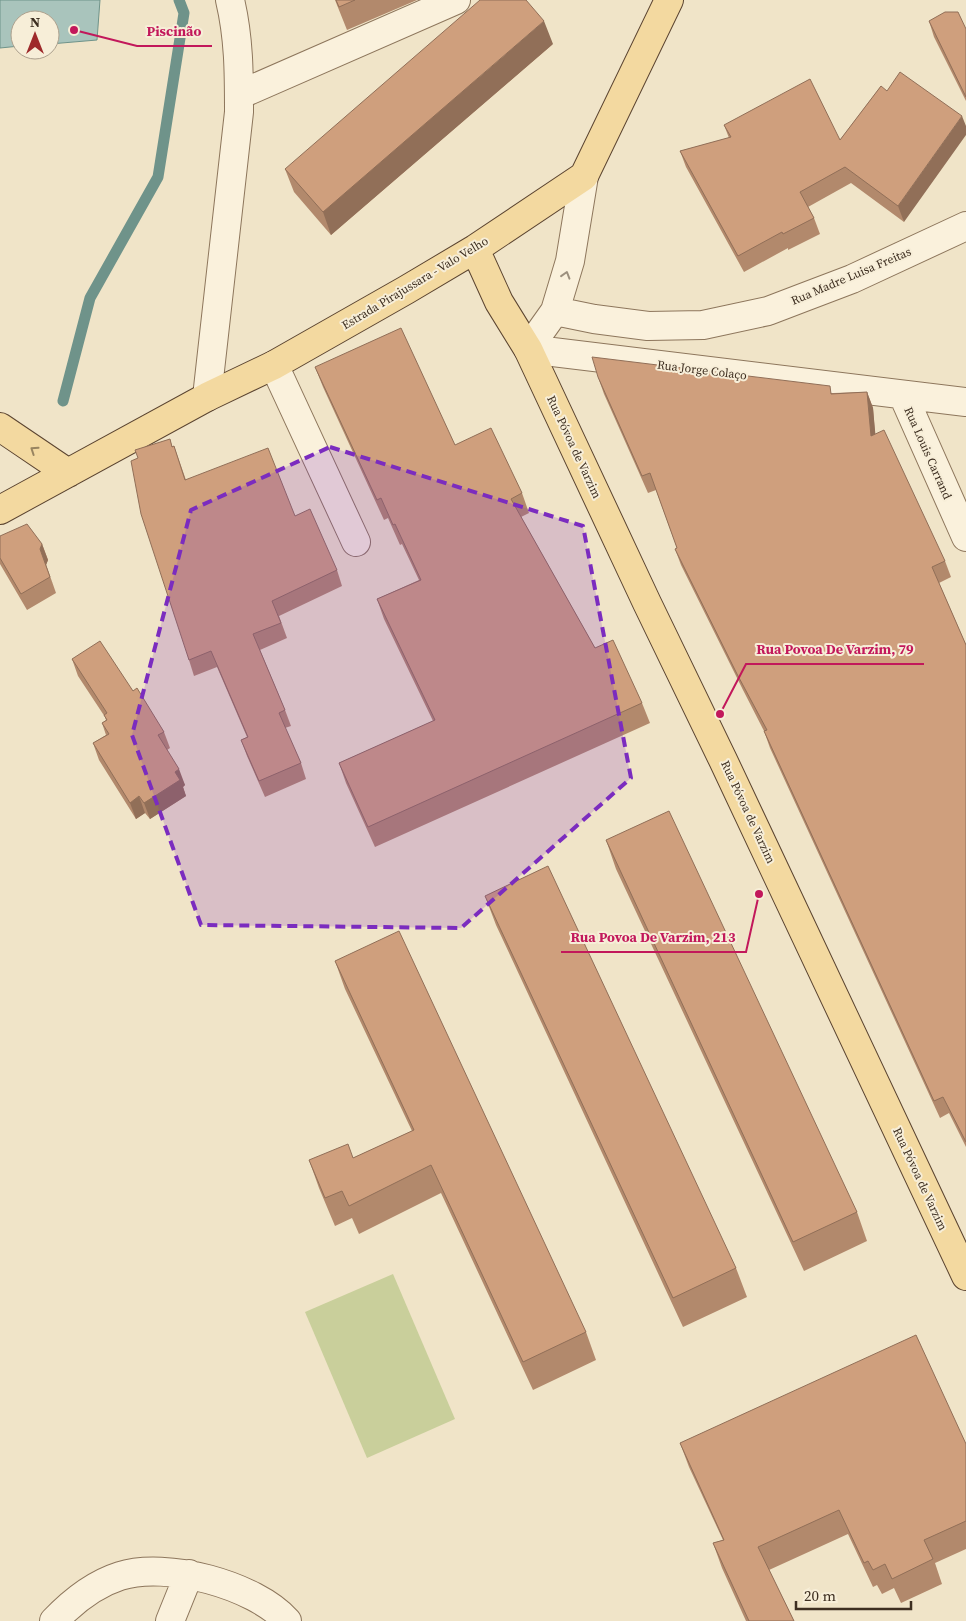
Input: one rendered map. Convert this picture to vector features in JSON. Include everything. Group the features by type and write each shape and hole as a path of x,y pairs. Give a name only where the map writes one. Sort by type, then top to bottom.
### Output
{"main road":[{"path":"584,176 669,0"},
{"name":"Estrada Pirajussara - Valo Velho","path":"0,510 207,397 274,365 406,290 475,249 584,176"},
{"name":"Rua Póvoa de Varzim","path":"475,249 499,302 528,349 966,1276"},
{"path":"0,427 68,473"}],"street":[{"path":"207,397 239,112 240,66 230,0"},
{"path":"239,95 456,0"},
{"path":"528,349 555,310 570,261 584,176"},
{"name":"Rua Madre Luisa Freitas","path":"555,310 594,319 648,326 703,324 768,310 802,298 852,279 966,226"},
{"name":"Rua Jorge Colaço","path":"528,349 966,402"},
{"path":"274,365 356,542"},
{"name":"Rua Louis Carrand","path":"903,395 966,537"},
{"path":"54,1621 92,1589 121,1576 149,1572 189,1574 238,1589 280,1613 287,1621"},
{"path":"170,1621 189,1574"}],"highlighted area":[{"path":"330,447 583,526 631,778 461,928 201,925 132,735 191,510"}],"green space":[{"path":"393,1274 455,1419 367,1458 305,1312"}],"water":[{"path":"0,0 100,0 97,40 60,43 60,10 10,10 10,47 0,48"}],"building":[{"path":"336,0 355,0 339,7"},
{"path":"480,0 526,0 544,21 323,212 285,169"},
{"path":"945,12 958,12 966,29 966,97 929,21"},
{"path":"900,72 962,116 898,206 845,167 800,192 814,218 783,234 782,232 738,256 680,151 731,137 724,125 810,79 840,140 881,86 887,91"},
{"path":"401,328 455,445 491,428 522,493 511,499 595,648 613,640 642,703 368,827 339,763 435,720 377,599 421,580 381,498 377,500 315,367"},
{"path":"592,357 830,386 831,394 867,392 871,436 884,430 945,561 932,567 966,645 966,1142 943,1097 934,1101 764,731 767,730 675,549 677,548 650,473 642,476 598,377"},
{"path":"170,439 185,480 268,448 295,516 310,509 337,570 272,601 281,623 253,634 285,710 279,713 301,763 259,781 241,740 248,737 211,651 189,660 141,514 131,461 138,458 135,450"},
{"path":"27,524 42,544 40,549 50,577 21,594 0,558 0,536"},
{"path":"100,641 133,691 137,688 164,732 158,735 179,769 175,772 180,780 144,803 139,796 130,803 93,743 109,734 102,723 107,720 104,715 107,713 72,659"},
{"path":"669,811 857,1212 793,1242 606,840"},
{"path":"548,866 736,1268 673,1298 485,896"},
{"path":"399,931 586,1332 523,1362 431,1165 349,1206 342,1191 325,1198 309,1160 348,1144 353,1158 414,1130 335,961"},
{"path":"916,1335 966,1444 966,1521 924,1540 933,1559 892,1579 885,1564 873,1570 868,1561 864,1563 839,1510 758,1547 794,1621 749,1621 713,1543 724,1540 680,1443"}],"waterway":[{"path":"63,401 90,298 158,177 184,13 179,0"}],"place":[{"name":"Piscinão","path":"74,30"},
{"name":"Rua Povoa De Varzim, 79","path":"720,714"},
{"name":"Rua Povoa De Varzim, 213","path":"759,894"}]}
